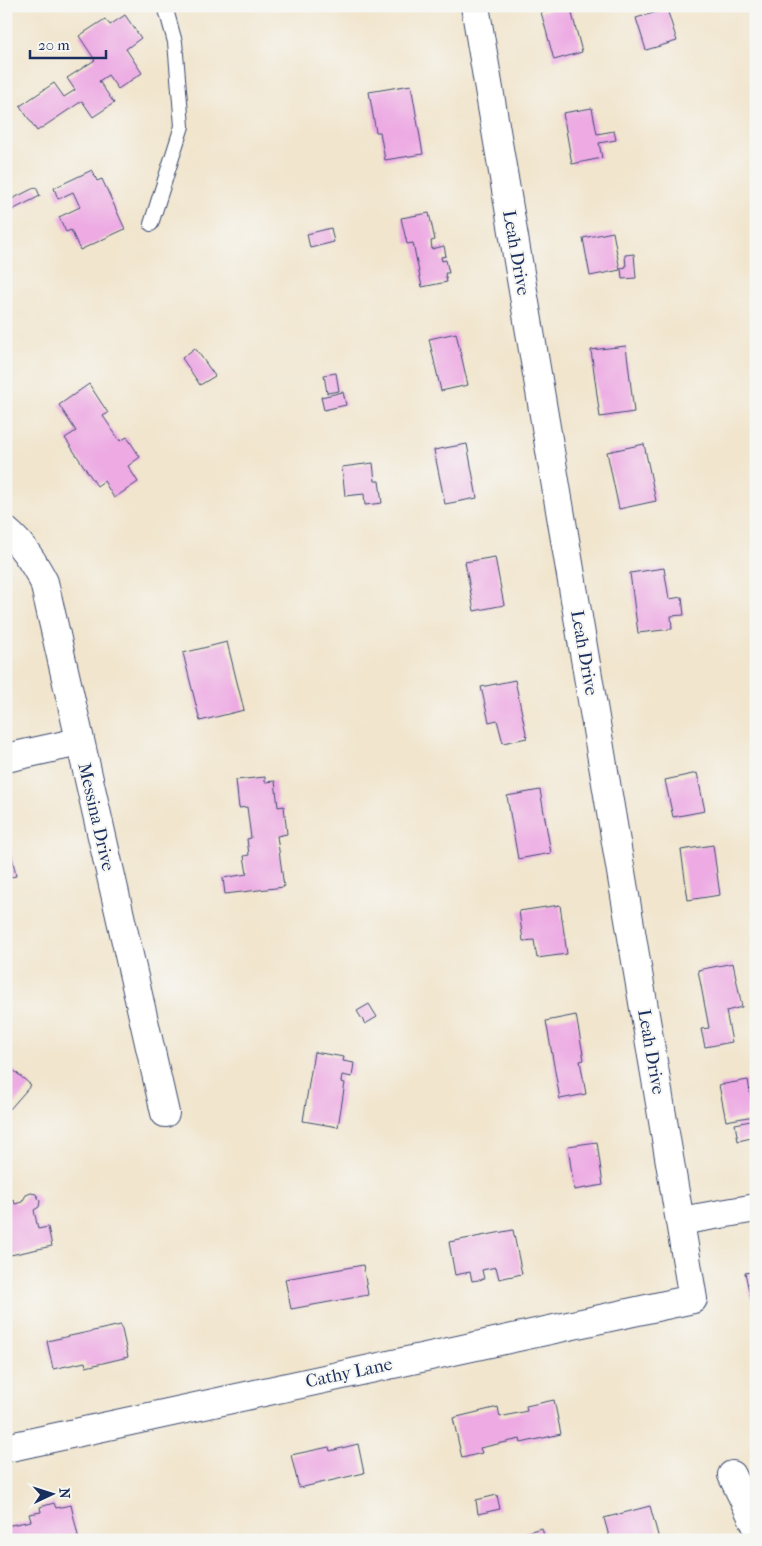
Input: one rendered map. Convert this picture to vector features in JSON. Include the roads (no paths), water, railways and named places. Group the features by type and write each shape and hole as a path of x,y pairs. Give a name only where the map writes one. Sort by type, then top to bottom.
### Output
{"street":[{"name":"Leah Drive","path":"475,6 693,1299"},
{"name":"Messina Drive","path":"6,531 15,538 33,561 44,582 165,1113"},
{"path":"6,758 79,742"},
{"path":"680,1221 756,1208"},
{"name":"Cathy Lane","path":"6,1448 693,1299"},
{"path":"732,1475 756,1524"}],"lane":[{"path":"151,224 182,126 175,42 165,6"}]}
